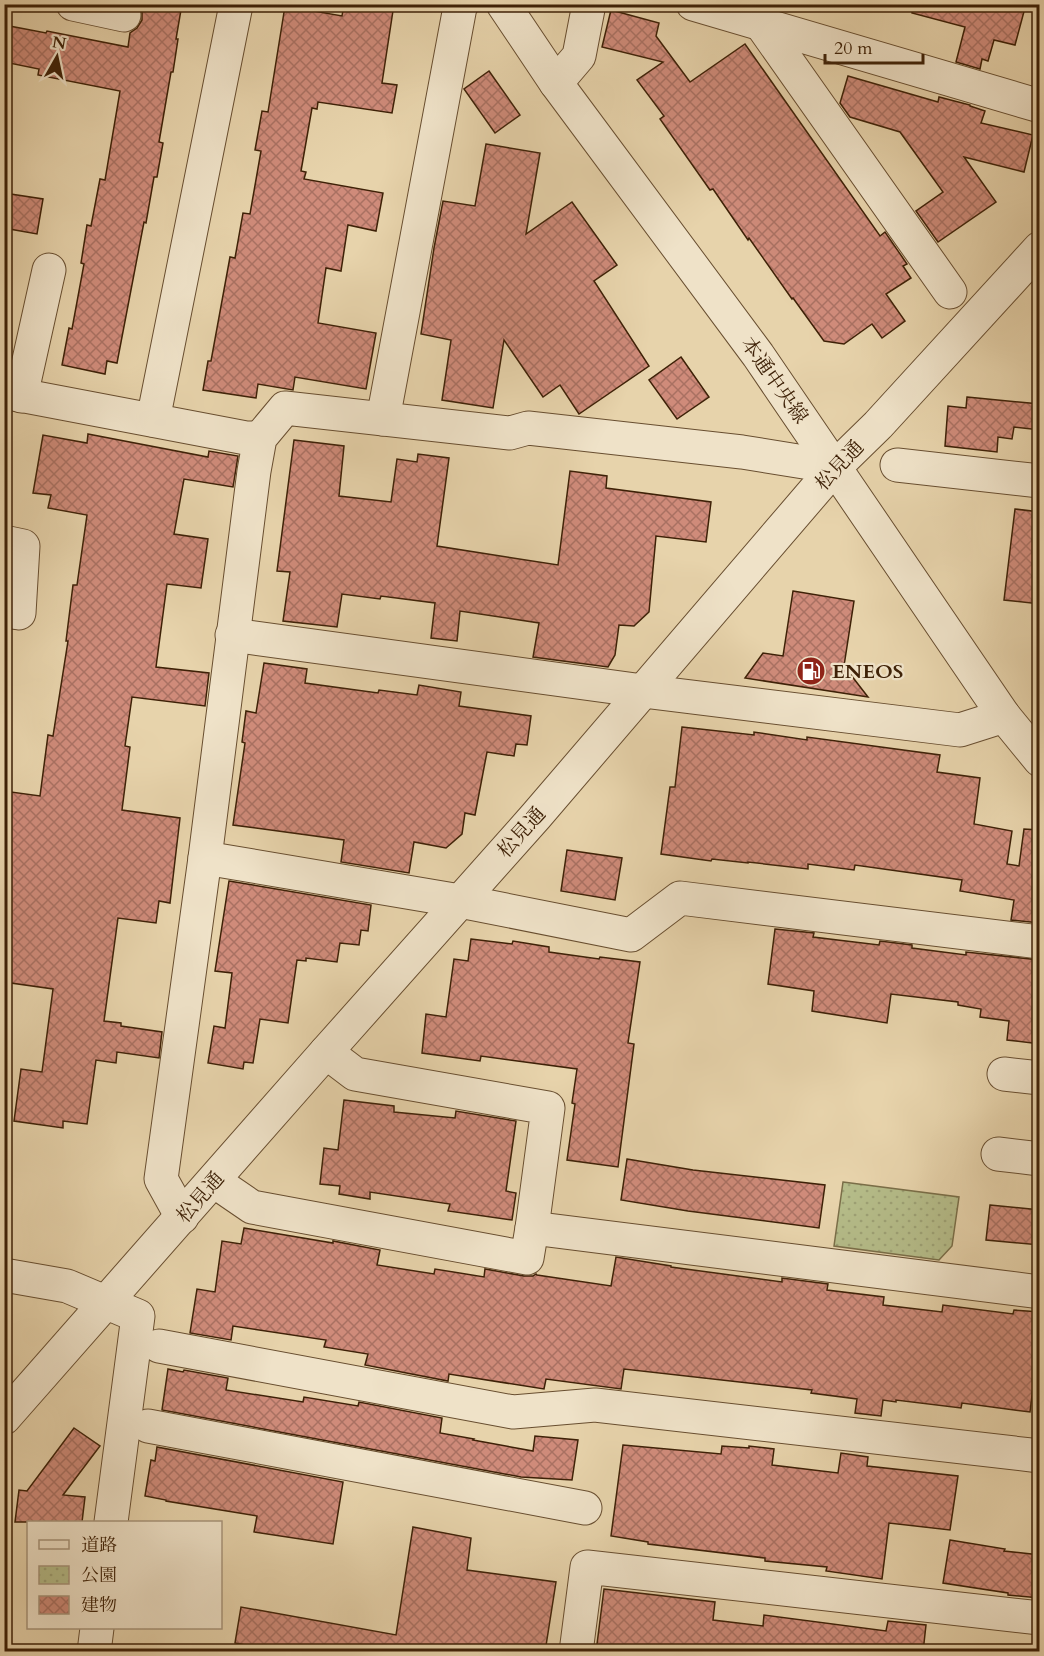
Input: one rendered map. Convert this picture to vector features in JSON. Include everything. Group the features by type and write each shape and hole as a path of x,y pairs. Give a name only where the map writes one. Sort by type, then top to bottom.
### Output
{"street":[{"path":"73,4 124,15"},
{"path":"383,418 457,18 462,4"},
{"name":"本通中央線","path":"503,4 556,83 759,356 1004,716 1037,752"},
{"path":"556,83 579,56 588,4"},
{"path":"693,4 1040,106"},
{"path":"153,420 236,5"},
{"path":"761,24 950,292"},
{"name":"松見通","path":"4,1418 536,816 835,467 878,425 1036,256"},
{"path":"49,270 13,394 246,438 260,438"},
{"path":"183,1217 161,1179 260,438 285,408 510,433 528,428 742,452 835,467"},
{"path":"897,465 1040,481"},
{"path":"4,542 22,546 19,613 4,611"},
{"path":"232,635 643,691 960,730 1004,716"},
{"path":"205,858 460,901 631,935 680,898 1040,942"},
{"path":"214,1181 252,1208 527,1258 548,1108 355,1074 326,1052"},
{"path":"1004,1074 1040,1078"},
{"path":"998,1154 1040,1159"},
{"path":"532,1228 1040,1292"},
{"path":"4,1275 67,1286 138,1316 111,1521"},
{"path":"159,1346 513,1412 595,1405 1040,1456"},
{"path":"148,1425 585,1508"},
{"path":"576,1652 587,1567 1040,1618"},
{"path":"94,1652 97,1629"}],"green space":[{"path":"843,1182 959,1197 952,1246 939,1260 834,1246"}],"building":[{"path":"139,4 182,4 173,72 171,72 159,142 163,143 157,177 154,177 146,223 144,222 117,363 107,361 105,374 62,365 69,328 72,329 84,264 81,263 87,225 91,226 100,179 105,180 120,91 38,75 39,69 4,62 4,25 128,47 130,33 142,20 142,10"},
{"path":"344,4 394,4 382,83 397,85 392,113 318,102 317,109 312,108 301,171 306,172 304,179 383,193 376,231 348,225 341,271 326,268 318,323 376,333 366,389 295,377 293,390 258,384 256,398 203,390 208,361 211,361 230,257 235,258 243,213 250,214 261,151 255,150 262,111 268,112 285,6 342,16"},
{"path":"913,4 1026,4 1015,45 994,40 988,61 982,59 980,69 956,62 965,27 912,13"},
{"path":"611,10 659,23 656,36 690,82 745,44 880,236 885,232 907,264 903,266 911,278 886,294 905,321 882,338 872,324 844,344 824,341 749,238 748,240 713,189 710,190 660,119 664,116 637,80 663,62 602,47"},
{"path":"489,71 520,115 495,133 464,89"},
{"path":"848,76 938,102 939,97 970,105 985,111 981,123 1033,135 1024,172 964,157 996,202 938,242 916,211 943,192 900,132 850,117 840,103"},
{"path":"486,144 540,153 526,234 572,202 617,265 594,281 649,366 579,414 560,385 543,397 504,340 493,408 442,400 451,340 421,334 434,248 443,201 475,206"},
{"path":"4,193 43,199 37,234 4,228"},
{"path":"681,357 709,397 677,419 649,380"},
{"path":"967,397 1040,404 1040,430 1014,427 1012,439 998,437 997,452 945,446 948,406 966,408"},
{"path":"88,434 208,457 209,451 238,456 233,487 184,479 174,534 208,539 201,588 167,584 156,667 209,673 205,706 132,697 125,746 130,747 122,810 180,818 170,903 159,901 156,923 118,918 104,1021 162,1032 159,1058 117,1052 116,1063 96,1060 87,1124 63,1121 63,1128 14,1121 21,1069 42,1072 53,989 4,982 4,791 40,796 48,735 53,736 68,641 66,641 73,585 77,585 87,515 48,508 51,495 33,493 43,435 87,443"},
{"path":"294,440 344,446 339,496 391,502 397,459 417,462 418,454 449,458 437,546 558,565 570,471 607,476 606,488 711,502 706,542 656,536 649,612 634,626 619,625 615,655 608,667 533,657 539,623 460,611 457,641 431,638 435,603 342,594 337,627 283,621 290,572 277,571"},
{"path":"1015,509 1040,512 1040,604 1004,600"},
{"path":"793,591 854,601 844,666 868,697 745,678 763,653 783,656"},
{"path":"264,663 307,669 305,683 378,693 379,690 417,695 419,685 461,692 459,706 531,716 527,745 516,744 514,756 487,752 475,815 465,813 462,834 446,848 414,842 409,873 341,862 344,840 233,825 245,743 242,742 246,711 256,713"},
{"path":"682,727 754,735 754,732 807,740 807,737 940,755 937,772 980,778 974,824 1012,831 1007,864 1019,866 1024,829 1040,830 1040,923 1011,920 1014,900 960,891 962,880 855,865 854,870 808,864 808,869 712,859 711,861 661,854 670,787 675,787"},
{"path":"567,850 622,858 615,900 561,891"},
{"path":"229,881 371,905 368,931 361,930 359,945 340,943 337,962 306,958 306,961 297,960 288,1023 260,1019 253,1063 244,1062 243,1069 208,1063 214,1026 225,1028 232,973 215,971"},
{"path":"775,929 814,933 813,937 879,945 880,941 966,955 966,952 1040,960 1040,1044 1007,1040 1009,1021 980,1017 981,1009 958,1005 958,1002 891,994 887,1023 812,1011 814,991 768,984"},
{"path":"471,939 512,944 513,941 549,947 549,952 640,962 628,1043 634,1044 618,1167 567,1160 575,1104 572,1103 577,1069 481,1056 480,1061 422,1053 426,1014 446,1017 454,959 468,961"},
{"path":"344,1100 394,1106 394,1112 455,1118 456,1111 516,1121 506,1191 516,1193 512,1220 448,1211 450,1204 370,1192 370,1199 339,1194 340,1186 320,1184 324,1148 338,1150"},
{"path":"627,1159 693,1170 825,1185 819,1228 621,1200"},
{"path":"990,1205 1040,1210 1040,1245 986,1240"},
{"path":"244,1228 380,1250 377,1265 434,1274 435,1269 484,1277 485,1269 524,1276 536,1274 611,1286 616,1257 782,1282 782,1278 828,1284 827,1290 884,1297 883,1305 942,1312 943,1305 1013,1314 1014,1310 1040,1312 1040,1355 1037,1355 1030,1412 962,1403 961,1408 883,1400 881,1416 855,1413 857,1399 811,1393 812,1390 624,1369 621,1389 546,1379 544,1389 449,1374 448,1381 365,1365 368,1354 324,1347 326,1340 233,1326 231,1340 190,1333 197,1289 215,1292 222,1241 241,1244"},
{"path":"168,1369 228,1378 226,1390 303,1402 304,1397 358,1406 359,1402 442,1418 440,1433 533,1451 535,1436 578,1440 572,1480 521,1477 162,1410"},
{"path":"74,1428 100,1446 63,1495 85,1497 82,1521 15,1522 19,1490 27,1491"},
{"path":"623,1445 721,1454 722,1446 774,1449 772,1465 838,1473 841,1453 868,1457 867,1466 958,1476 950,1530 889,1523 882,1579 826,1571 827,1567 765,1561 765,1558 648,1544 648,1542 611,1536"},
{"path":"157,1447 343,1482 333,1544 254,1532 257,1516 145,1496 151,1460 155,1461"},
{"path":"413,1527 471,1538 467,1570 556,1582 545,1652 282,1652 235,1643 241,1607 396,1635"},
{"path":"950,1540 1005,1549 1004,1551 1040,1555 1040,1598 1008,1595 1008,1593 943,1583"},
{"path":"604,1589 715,1602 713,1620 763,1626 764,1615 886,1631 888,1621 926,1625 923,1652 596,1652"}],"place":[{"name":"ENEOS","path":"811,671"}]}
